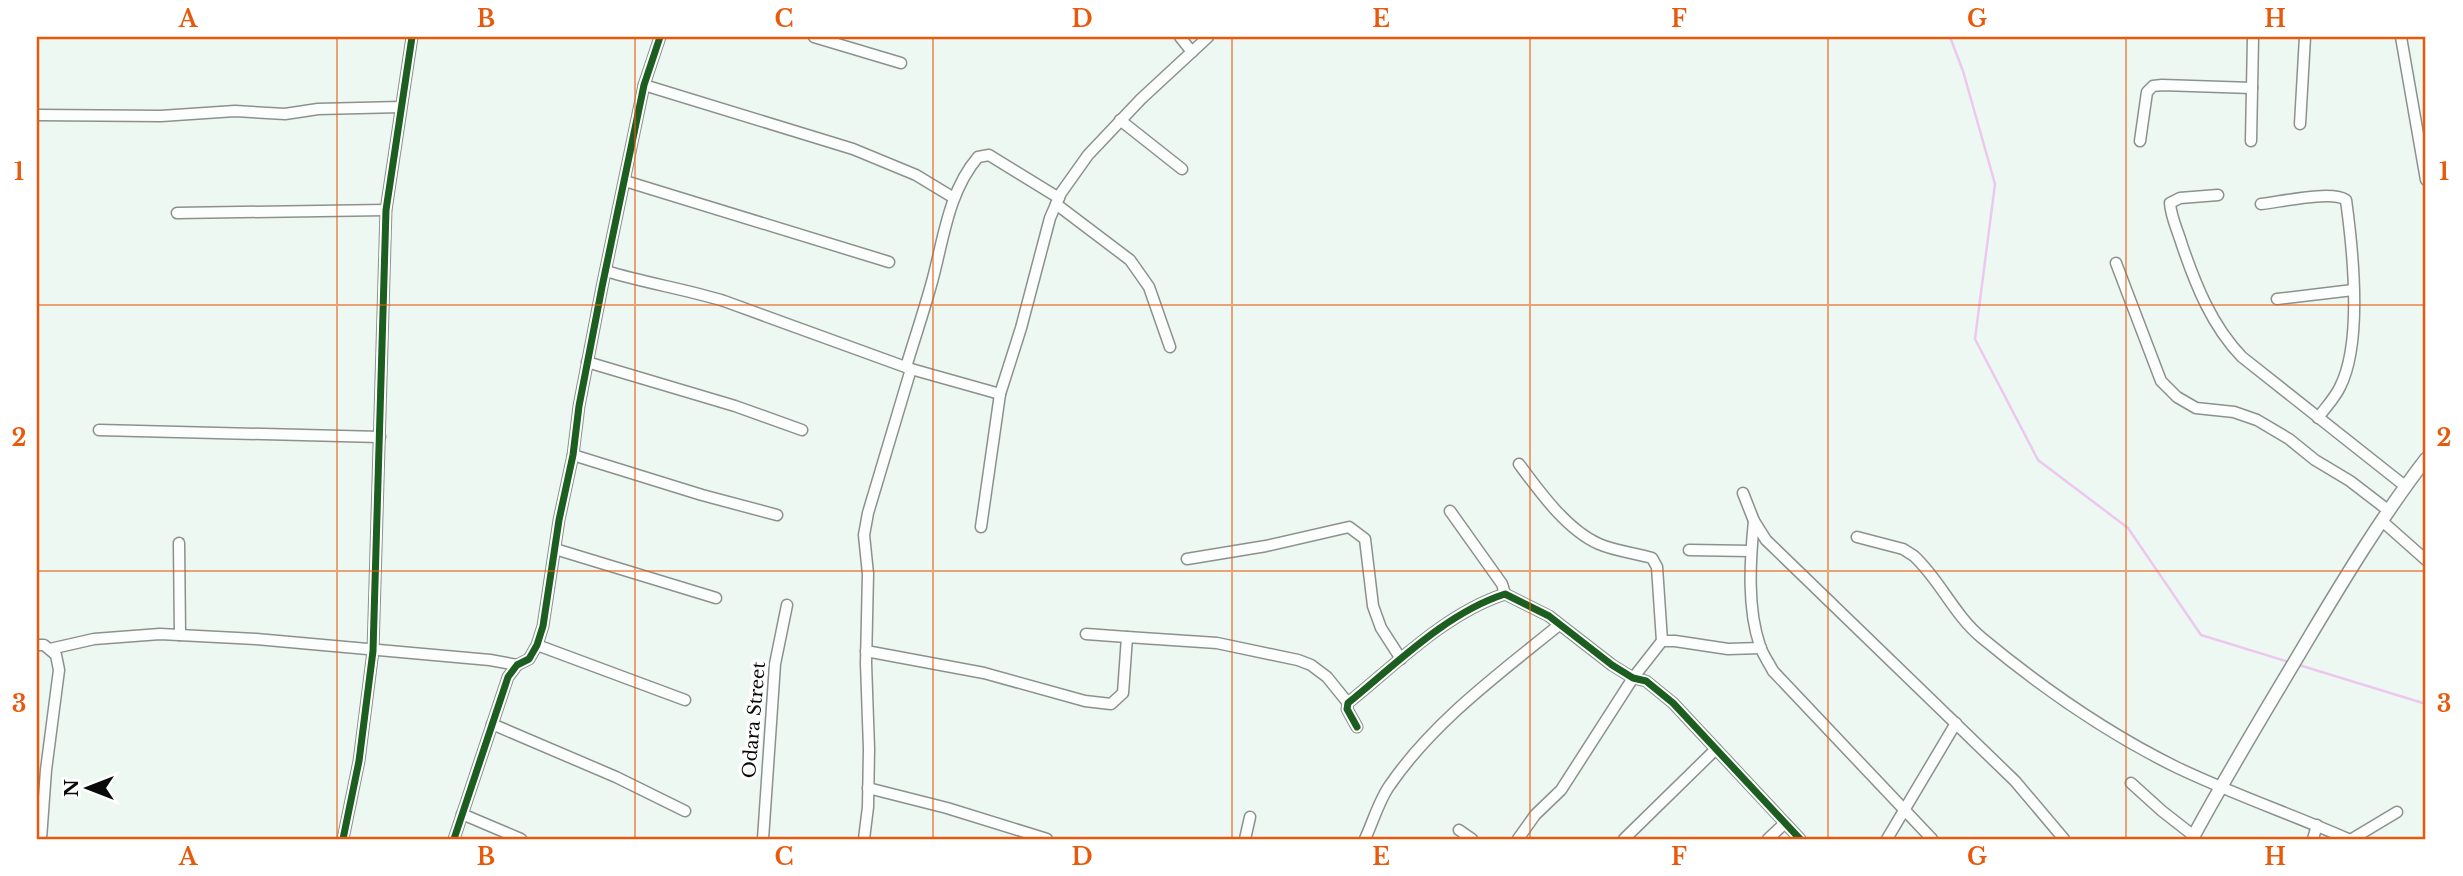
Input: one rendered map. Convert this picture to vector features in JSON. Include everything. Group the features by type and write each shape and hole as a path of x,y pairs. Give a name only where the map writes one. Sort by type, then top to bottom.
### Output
{"street":[{"path":"343,839 359,761 373,651 386,210 412,37"},
{"path":"454,839 508,677 517,665 529,659 543,626 587,362 643,85 660,37"},
{"path":"814,37 901,62"},
{"path":"1180,37 1192,52"},
{"path":"981,527 1000,394 1021,328 1050,218 1088,155 1208,37"},
{"path":"2251,141 2253,37"},
{"path":"2300,124 2305,37"},
{"path":"2400,37 2426,180"},
{"path":"643,85 853,149 916,175 954,198"},
{"path":"2140,141 2147,92 2153,86 2252,88"},
{"path":"37,115 161,116 235,111 285,114 318,109 401,107"},
{"path":"1121,120 1182,169"},
{"path":"864,839 869,748 866,651 868,574 864,535 954,198 966,172 978,157 989,155 1058,201 1130,260 1149,287 1170,347"},
{"path":"625,180 889,262"},
{"path":"2218,195 2180,198 2170,203 2189,264 2209,310 2227,342 2242,357 2405,486"},
{"path":"2261,204 2326,196 2340,196 2346,200 2353,290 2353,350 2340,388 2318,418"},
{"path":"177,213 386,210"},
{"path":"2116,263 2161,381 2177,397 2196,408 2234,412 2257,420 2289,439 2315,460 2350,481 2426,560"},
{"path":"606,271 724,301 908,368 1000,394"},
{"path":"2277,299 2353,290"},
{"path":"587,362 735,406 802,430"},
{"path":"99,430 380,438"},
{"path":"573,455 688,491 778,515"},
{"path":"2131,783 2193,837 2220,786 2299,654 2405,486 2426,459"},
{"path":"1518,839 1535,815 1561,790 1633,678 1662,641 1657,567 1652,558 1600,544 1579,531 1542,495 1519,464"},
{"path":"1743,493 1754,521 1766,540 2015,781 2064,839"},
{"path":"1450,511 1502,584 1505,594"},
{"path":"1754,521 1751,551 1753,616 1760,648 1773,671 1933,839"},
{"path":"1187,559 1266,546 1349,527 1365,538 1373,606 1381,628 1401,659"},
{"path":"1857,537 1903,549 1914,556 1979,635 2062,699 2146,751 2258,803 2350,839 2397,812"},
{"path":"179,543 180,635"},
{"path":"555,549 716,598"},
{"path":"1689,550 1751,551"},
{"path":"1357,727 1347,709 1348,703 1401,659 1480,602 1505,594 1549,616 1612,666 1633,678 1646,681 1673,703 1800,839"},
{"name":"Odara Street","path":"763,839 775,664 787,605"},
{"path":"1365,839 1389,786 1435,732 1559,625"},
{"path":"50,649 94,639 160,634 256,639 517,665"},
{"path":"1086,634 1217,643 1287,657 1311,665 1327,677 1348,703"},
{"path":"866,651 984,673 1085,701 1111,704 1123,693 1127,637"},
{"path":"1662,641 1728,649 1760,648"},
{"path":"37,645 44,645 56,655 59,670 46,769 41,839"},
{"path":"537,645 685,700"},
{"path":"1886,839 1956,723"},
{"path":"492,724 616,777 685,811"},
{"path":"1624,839 1716,749"},
{"path":"868,788 947,808 1047,839"},
{"path":"462,814 521,839"},
{"path":"1245,839 1250,817"},
{"path":"1768,839 1785,822"},
{"path":"2314,839 2317,825"},
{"path":"1459,830 1472,839"}],"waterway":[{"path":"1950,37 1963,71 1995,184 1975,339 2038,460 2128,528 2201,635 2289,662"},
{"path":"2299,665 2426,704"}],"cycle path":[{"path":"343,839 359,761 373,651 386,210 412,37"},
{"path":"454,839 508,677 517,665 529,659 543,626 559,520 602,287 644,85 660,37"},
{"path":"1357,727 1347,709 1348,703 1442,627 1462,614 1505,594 1549,616 1612,665 1633,678 1646,681 1673,703 1800,839"}]}
